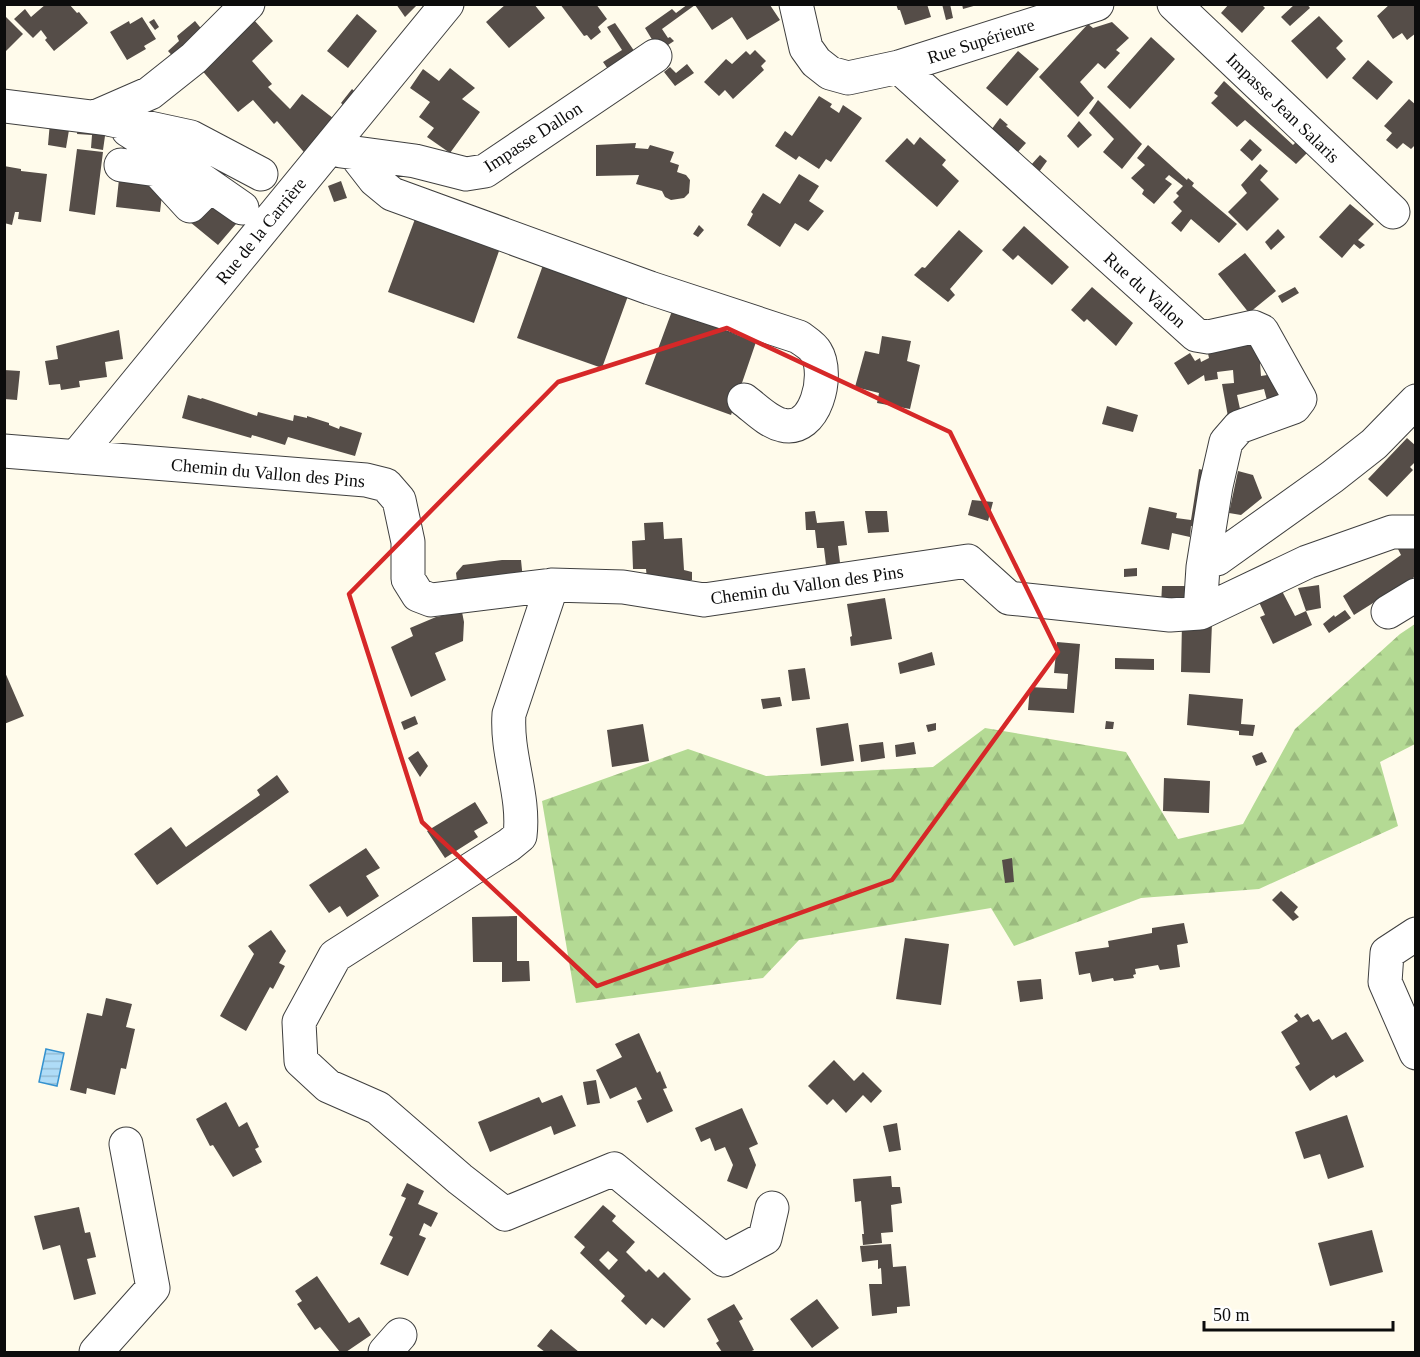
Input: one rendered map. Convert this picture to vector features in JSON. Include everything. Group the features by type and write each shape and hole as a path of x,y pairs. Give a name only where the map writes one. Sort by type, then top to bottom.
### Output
{"street":[{"path":"101,118 150,93 194,58 248,4"},
{"name":"Rue de la Carrière","path":"76,457 341,151 447,4"},
{"name":"Rue Supérieure","path":"796,4 806,48 816,62 830,73 848,78 900,67 1097,4"},
{"name":"Impasse Jean Salaris","path":"1174,4 1393,212"},
{"name":"Impasse Dallon","path":"341,151 415,161 466,174 485,171 655,56"},
{"name":"Rue du Vallon","path":"900,67 1196,335 1208,337 1253,327 1262,331 1300,399 1294,407 1239,427 1226,442 1216,486 1204,561 1200,613"},
{"path":"4,106 101,118 191,137 261,174"},
{"path":"101,118 150,144 242,208"},
{"path":"341,151 392,194 650,288 799,337 816,351 822,367 819,394 808,418 796,426 782,425 744,400"},
{"path":"121,165 157,170 190,206 210,186"},
{"path":"1204,561 1217,559 1332,477 1374,444 1416,401"},
{"name":"Chemin du Vallon des Pins","path":"4,451 366,480 386,485 399,500 408,542 408,579 418,595 431,600 552,585 623,587 704,600 968,561 1009,598 1170,615 1200,613 1307,562 1392,532 1416,532"},
{"path":"552,585 509,714 508,731 522,819 520,836 335,956 299,1022 301,1061 328,1086 378,1108 460,1179 505,1214 614,1169 724,1260 765,1238 772,1208"},
{"path":"1388,612 1416,595"},
{"path":"1416,934 1387,953 1385,982 1416,1053"},
{"path":"96,1353 153,1288 126,1144"}],"highlighted area":[{"path":"727,328 950,432 1058,652 892,880 597,986 422,822 349,594 558,382"}],"green space":[{"path":"1415,624 1415,744 1380,762 1398,826 1259,889 1141,898 1014,946 991,908 799,940 763,978 576,1003 542,801 688,749 766,776 933,767 985,728 1126,752 1178,839 1243,824 1295,729 1400,634"}],"water":[{"path":"46,1049 64,1053 57,1086 39,1082"}],"building":[{"path":"46,4 69,4 88,23 54,51 45,40 47,38 41,30 33,38 14,19 25,9 31,17"},
{"path":"396,4 418,4 405,17"},
{"path":"506,4 534,4 545,18 509,48 486,22"},
{"path":"560,4 596,4 607,19 598,27 601,32 591,40 587,35 584,36"},
{"path":"688,4 770,5 780,20 747,40 732,17 712,30 695,5 662,29 668,38 674,41 659,51 645,28 672,9 676,13"},
{"path":"896,4 927,4 931,17 905,25"},
{"path":"942,4 950,4 953,18 946,20"},
{"path":"962,4 976,4 977,5 963,9"},
{"path":"1229,4 1261,4 1265,8 1242,33 1221,13"},
{"path":"1295,4 1307,4 1310,8 1290,26 1281,17"},
{"path":"1390,4 1416,4 1416,33 1407,40 1402,33 1393,39 1377,16"},
{"path":"357,14 377,31 348,68 327,51"},
{"path":"4,15 23,34 4,53"},
{"path":"1319,16 1343,41 1336,48 1346,59 1327,79 1291,41"},
{"path":"142,17 156,39 144,46 146,49 127,60 110,32 129,21 130,24"},
{"path":"154,19 159,27 155,30 149,22"},
{"path":"253,19 273,41 252,61 272,84 268,87 290,109 302,94 338,122 309,158 277,121 274,124 253,100 238,112 199,67"},
{"path":"195,21 208,37 177,61 168,51 179,41 177,36"},
{"path":"1112,22 1129,38 1116,50 1120,53 1105,69 1098,63 1080,82 1094,98 1078,117 1039,77 1088,24 1093,28"},
{"path":"615,23 637,55 610,72 603,62 622,50 607,27"},
{"path":"1151,37 1175,59 1130,109 1107,87"},
{"path":"755,50 766,61 761,66 764,70 733,99 725,90 719,96 704,82 726,59 732,64 746,51 750,55"},
{"path":"1018,51 1039,69 1007,106 986,88"},
{"path":"1368,60 1393,82 1377,100 1352,78"},
{"path":"687,64 694,73 675,86 664,72 670,67 676,73"},
{"path":"450,68 475,88 462,99 480,112 450,153 427,137 434,128 419,117 430,102 410,88 423,69 439,81"},
{"path":"1224,81 1293,145 1297,141 1308,152 1296,164 1245,120 1237,127 1211,103 1218,96 1214,93"},
{"path":"352,89 360,96 349,110 341,103"},
{"path":"819,96 832,104 830,107 839,113 843,105 862,118 831,162 826,159 819,169 799,156 796,160 775,146 785,131 792,136"},
{"path":"1409,99 1416,105 1416,144 1411,149 1403,143 1397,149 1386,140 1392,133 1384,126"},
{"path":"1098,100 1142,144 1122,169 1103,152 1114,139 1089,113"},
{"path":"1000,118 1026,143 1017,153 991,130"},
{"path":"1079,121 1092,135 1078,148 1067,136"},
{"path":"50,122 70,124 66,148 48,145"},
{"path":"78,125 113,128 113,137 105,136 103,150 91,148 92,135 77,134"},
{"path":"920,137 946,160 942,165 959,181 937,207 885,161 907,138 914,145"},
{"path":"1250,139 1262,150 1252,161 1240,150"},
{"path":"636,143 635,148 648,149 650,145 674,152 670,162 679,165 677,172 686,175 690,180 689,193 684,198 671,200 665,197 662,191 636,184 639,175 596,176 596,145"},
{"path":"1148,145 1187,180 1188,178 1194,183 1192,186 1237,224 1219,243 1191,219 1181,232 1171,223 1182,211 1173,202 1179,196 1176,193 1183,186 1169,175 1165,179 1172,184 1154,204 1142,194 1144,190 1131,178 1145,165 1137,158"},
{"path":"77,149 103,152 95,215 69,211"},
{"path":"1040,155 1047,161 1039,172 1031,165"},
{"path":"1260,164 1268,171 1260,180 1279,199 1247,231 1228,212 1247,193 1241,185"},
{"path":"4,166 21,169 21,171 47,174 41,222 18,219 19,212 15,212 12,225 4,223"},
{"path":"120,170 163,186 160,212 116,207"},
{"path":"799,174 819,186 809,201 824,211 808,231 795,223 780,247 747,225 753,214 751,212 763,193 780,204"},
{"path":"341,181 347,198 334,202 328,186"},
{"path":"209,203 242,217 218,245 190,222"},
{"path":"1350,204 1374,224 1358,240 1365,245 1360,249 1354,244 1342,258 1319,237"},
{"path":"415,219 499,251 474,323 388,292"},
{"path":"699,225 704,230 698,237 693,234"},
{"path":"1024,226 1069,267 1052,285 1018,255 1013,260 1002,250"},
{"path":"1278,229 1285,237 1271,250 1265,242"},
{"path":"959,230 983,251 950,289 955,295 948,302 914,275 922,267 925,268"},
{"path":"1245,253 1276,291 1249,313 1218,274"},
{"path":"543,265 628,296 602,368 517,338"},
{"path":"1092,287 1133,323 1116,346 1087,319 1084,322 1071,310"},
{"path":"1295,287 1299,293 1282,303 1278,296"},
{"path":"672,311 756,342 731,415 645,384"},
{"path":"119,330 123,359 105,362 107,377 79,381 80,387 61,390 60,384 49,385 45,361 58,359 56,346"},
{"path":"882,336 911,341 907,361 920,365 910,409 877,403 879,393 855,387 865,351 879,354"},
{"path":"1258,336 1261,376 1279,373 1291,400 1269,408 1264,389 1237,395 1242,418 1229,422 1222,384 1234,383 1233,370 1217,372 1218,379 1205,381 1204,375 1188,385 1174,363 1190,353 1195,361 1200,358 1201,362 1209,358 1207,349"},
{"path":"4,370 20,371 17,400 4,399"},
{"path":"188,395 257,416 258,412 293,421 294,415 307,418 307,416 339,429 340,426 362,433 355,456 288,437 285,445 252,435 251,438 182,418"},
{"path":"1107,406 1138,415 1133,432 1102,424"},
{"path":"1407,438 1416,446 1416,461 1410,467 1413,470 1387,497 1368,479"},
{"path":"1199,469 1207,471 1203,528 1191,526 1190,537 1172,533 1169,550 1141,544 1149,507 1177,513 1176,518 1191,520"},
{"path":"1238,471 1253,475 1262,498 1241,515 1229,513"},
{"path":"972,500 993,502 988,521 968,515"},
{"path":"815,511 817,523 844,521 847,545 838,546 841,571 827,573 824,548 817,548 815,530 806,530 805,512"},
{"path":"865,511 887,511 889,532 868,533"},
{"path":"663,522 664,539 682,538 684,570 692,572 692,580 647,580 646,569 633,569 632,541 645,540 644,523"},
{"path":"1411,542 1416,550 1416,576 1354,615 1343,596 1401,555 1398,549"},
{"path":"521,560 523,580 458,589 456,573 463,565"},
{"path":"1137,568 1137,576 1124,577 1124,569"},
{"path":"1319,585 1321,608 1306,611 1298,588"},
{"path":"1162,586 1189,586 1189,605 1161,605"},
{"path":"1282,591 1295,616 1306,611 1312,625 1273,644 1260,617 1265,615 1259,602"},
{"path":"885,598 892,639 851,646 850,637 852,636 847,604"},
{"path":"1345,610 1351,618 1329,633 1323,624"},
{"path":"462,612 463,641 435,653 446,680 411,697 391,647 413,636 410,628 436,617"},
{"path":"1182,622 1212,623 1210,673 1181,672"},
{"path":"1057,642 1080,644 1074,713 1028,710 1030,687 1067,689 1068,674 1054,673"},
{"path":"932,652 935,665 900,674 898,663"},
{"path":"1115,658 1154,659 1154,670 1115,669"},
{"path":"805,668 810,699 792,701 788,670"},
{"path":"4,670 24,716 4,724"},
{"path":"1189,694 1243,699 1241,724 1255,725 1253,736 1239,735 1239,731 1187,725"},
{"path":"780,697 782,706 763,709 761,699"},
{"path":"415,716 418,724 404,730 401,722"},
{"path":"1106,721 1114,722 1113,729 1105,729"},
{"path":"848,723 854,761 821,766 816,728"},
{"path":"936,723 936,730 928,732 926,725"},
{"path":"643,724 649,761 612,767 607,730"},
{"path":"883,742 885,758 861,762 859,745"},
{"path":"914,742 916,754 896,757 895,745"},
{"path":"418,751 428,766 420,777 408,758"},
{"path":"1262,752 1267,762 1256,766 1252,756"},
{"path":"277,775 289,792 157,885 134,854 171,827 186,847 260,795 257,790"},
{"path":"1164,778 1210,781 1209,813 1163,811"},
{"path":"475,802 488,823 474,831 478,837 445,858 427,831"},
{"path":"366,848 380,868 366,876 379,896 347,917 340,906 329,913 309,885"},
{"path":"1012,858 1014,882 1005,883 1002,860"},
{"path":"1281,891 1298,907 1294,912 1299,917 1293,921 1272,900"},
{"path":"517,916 517,961 529,961 530,981 502,982 502,962 473,962 472,917"},
{"path":"1184,923 1188,943 1177,945 1180,967 1160,970 1158,965 1135,969 1134,978 1114,981 1113,978 1092,982 1090,973 1079,975 1075,952 1109,947 1108,941 1152,933 1152,928"},
{"path":"271,930 286,951 279,963 285,966 273,989 270,987 246,1031 220,1016 254,954 248,946"},
{"path":"905,938 949,944 941,1005 896,999"},
{"path":"1041,979 1043,999 1020,1002 1017,981"},
{"path":"106,998 132,1004 126,1027 135,1029 126,1069 121,1068 115,1095 87,1088 86,1094 70,1090 87,1013 102,1016"},
{"path":"1297,1013 1301,1018 1308,1014 1313,1022 1319,1019 1332,1040 1346,1032 1364,1061 1336,1078 1334,1075 1310,1091 1295,1067 1300,1064 1281,1032 1298,1021 1294,1016"},
{"path":"639,1033 657,1073 660,1071 667,1088 663,1089 673,1111 647,1123 637,1101 642,1099 636,1087 610,1099 596,1070 622,1057 615,1044"},
{"path":"834,1060 854,1081 863,1072 882,1091 871,1103 863,1095 846,1113 833,1099 827,1105 808,1086"},
{"path":"596,1080 600,1103 587,1105 583,1082"},
{"path":"562,1095 576,1126 554,1135 551,1126 490,1152 478,1122 539,1097 542,1103"},
{"path":"226,1102 239,1127 247,1122 259,1147 255,1149 262,1162 233,1177 213,1145 210,1146 196,1119"},
{"path":"742,1108 758,1144 749,1148 756,1165 747,1189 727,1181 733,1165 725,1147 715,1151 710,1138 701,1142 695,1128"},
{"path":"1347,1115 1364,1167 1328,1179 1320,1154 1304,1159 1295,1132"},
{"path":"897,1123 901,1150 889,1152 883,1126"},
{"path":"891,1176 892,1187 900,1187 902,1203 891,1205 893,1232 881,1233 882,1243 863,1245 861,1201 855,1202 853,1179"},
{"path":"407,1183 424,1191 418,1204 438,1213 431,1227 424,1223 419,1235 426,1238 408,1276 380,1264 393,1237 389,1235 406,1198 401,1196"},
{"path":"603,1205 616,1216 612,1221 635,1242 626,1252 646,1272 649,1269 658,1278 664,1272 691,1299 664,1328 652,1318 646,1325 621,1301 625,1296 580,1253 585,1247 574,1237","holes":["608,1251 618,1260 609,1270 599,1260"]},
{"path":"79,1207 85,1233 90,1232 96,1257 87,1259 96,1294 74,1300 60,1245 43,1250 34,1216"},
{"path":"1372,1230 1383,1272 1330,1286 1318,1243"},
{"path":"891,1244 893,1267 906,1266 910,1306 897,1307 897,1313 872,1316 869,1284 882,1284 881,1268 878,1269 878,1260 862,1262 860,1246"},
{"path":"317,1276 349,1323 359,1317 371,1335 346,1352 340,1352 320,1327 315,1330 297,1304 302,1301 295,1291"},
{"path":"817,1299 839,1328 812,1348 790,1319"},
{"path":"734,1304 743,1319 739,1321 754,1350 749,1352 722,1352 716,1343 719,1341 707,1319"},
{"path":"551,1329 579,1352 545,1352 537,1346"}]}
